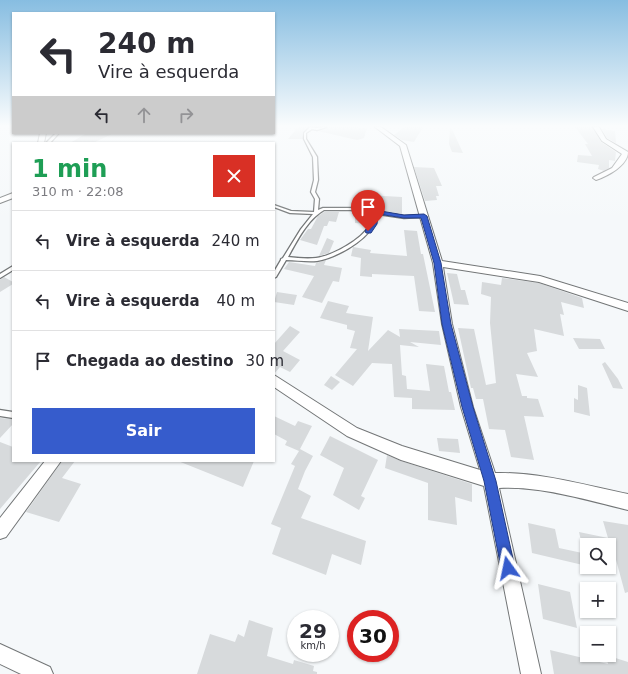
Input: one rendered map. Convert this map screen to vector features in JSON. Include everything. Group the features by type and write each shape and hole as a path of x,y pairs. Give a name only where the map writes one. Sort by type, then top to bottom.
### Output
{"street":[{"path":"407,158 438,263 447,324 467,407 490,481 531,674"},
{"path":"596,178 614,169 623,158"},
{"path":"1,199 12,195"},
{"path":"438,263 540,279 628,307"},
{"path":"275,381 352,432 401,453 490,481 517,480 551,485 628,502"},
{"path":"0,531 53,462"},
{"path":"0,654 43,674"}],"lane":[{"path":"315,158 316,180 313,192 317,199 316,213"},
{"path":"275,206 290,212 316,213"},
{"path":"275,274 283,259 316,213 323,209 351,208 404,216 424,216"},
{"path":"283,259 293,258 306,260 328,258 350,247 374,224 375,212"},
{"path":"0,276 12,269"},
{"path":"0,413 12,416"}],"building":[{"path":"578,158 615,158 615,161 609,160 609,168 604,171 598,169 599,165 577,162"},
{"path":"414,167 434,168 442,186 436,186 439,196 436,196 437,200 425,201"},
{"path":"366,195 402,197 402,214 362,208"},
{"path":"324,212 339,212 336,222 329,221 327,226 324,226 317,245 300,240 308,229 311,229 318,216"},
{"path":"355,214 368,214 368,224 355,223"},
{"path":"404,230 417,231 435,312 419,311 414,276 372,274 372,277 360,276 361,258 351,256 353,247 371,250 370,253 407,256"},
{"path":"327,238 334,241 329,253 319,256"},
{"path":"326,260 324,265 342,268 339,282 333,281 322,303 302,297 314,276 284,269 289,262 315,266 316,263"},
{"path":"447,273 457,274 461,290 465,290 469,305 454,304"},
{"path":"4,277 12,281 12,285 0,292 0,280"},
{"path":"502,278 539,283 582,298 584,308 561,302 564,315 560,314 564,336 534,329 537,351 527,353 538,377 516,374 522,396 538,399 544,417 524,416 534,460 511,457 505,430 489,429 483,399 476,399 473,388 471,388 458,328 474,329 486,385 496,383 490,323 491,297 481,294 482,282 501,285"},
{"path":"277,292 297,295 294,305 275,302"},
{"path":"328,301 349,306 346,313 373,317 368,351 388,330 400,337 399,329 439,331 441,345 410,342 419,347 400,345 402,375 406,376 407,389 430,391 426,364 444,366 449,392 451,392 455,410 412,409 412,398 394,397 392,364 372,363 353,386 335,375 357,349 350,348 355,331 347,329 347,325 320,318"},
{"path":"290,326 300,332 283,351 300,360 290,372 280,367 275,373 275,343"},
{"path":"573,338 600,339 605,349 579,349"},
{"path":"605,362 618,379 623,389 613,388 602,364"},
{"path":"331,376 340,382 332,390 324,385"},
{"path":"578,385 587,388 590,416 574,412 574,398 578,400"},
{"path":"275,416 295,426 298,421 312,426 300,449 313,456 298,489 311,496 301,518 366,541 361,565 332,554 326,575 272,554 281,528 271,524 295,466 291,464 299,451 285,445 287,441 275,435"},
{"path":"0,418 12,419 12,425 0,438"},
{"path":"330,436 378,460 361,496 365,498 359,510 333,495 344,468 320,455"},
{"path":"437,438 458,439 460,453 439,451"},
{"path":"0,442 12,447 12,462 40,462 0,509"},
{"path":"387,455 472,484 472,502 455,497 457,525 428,520 428,483 385,468"},
{"path":"61,462 74,462 62,478 81,484 59,522 26,512"},
{"path":"180,462 254,462 243,487"},
{"path":"603,521 628,525 628,592 625,593 616,560 616,538 608,538"},
{"path":"528,523 555,529 559,548 580,552 580,564 532,553"},
{"path":"579,532 608,538 580,538"},
{"path":"538,584 570,592 577,628 543,619"},
{"path":"249,620 273,628 267,656 293,664 294,662 301,662 314,666 313,671 317,672 317,674 197,674 210,634 235,642 238,634 244,637"},
{"path":"550,650 580,657 580,662 600,662 608,664 608,662 616,662 616,658 628,662 628,674 554,674"}],"route":[{"path":"368,231 374,224 375,212 404,216 424,216 438,263 447,324 467,407 490,481 508,568"}]}
